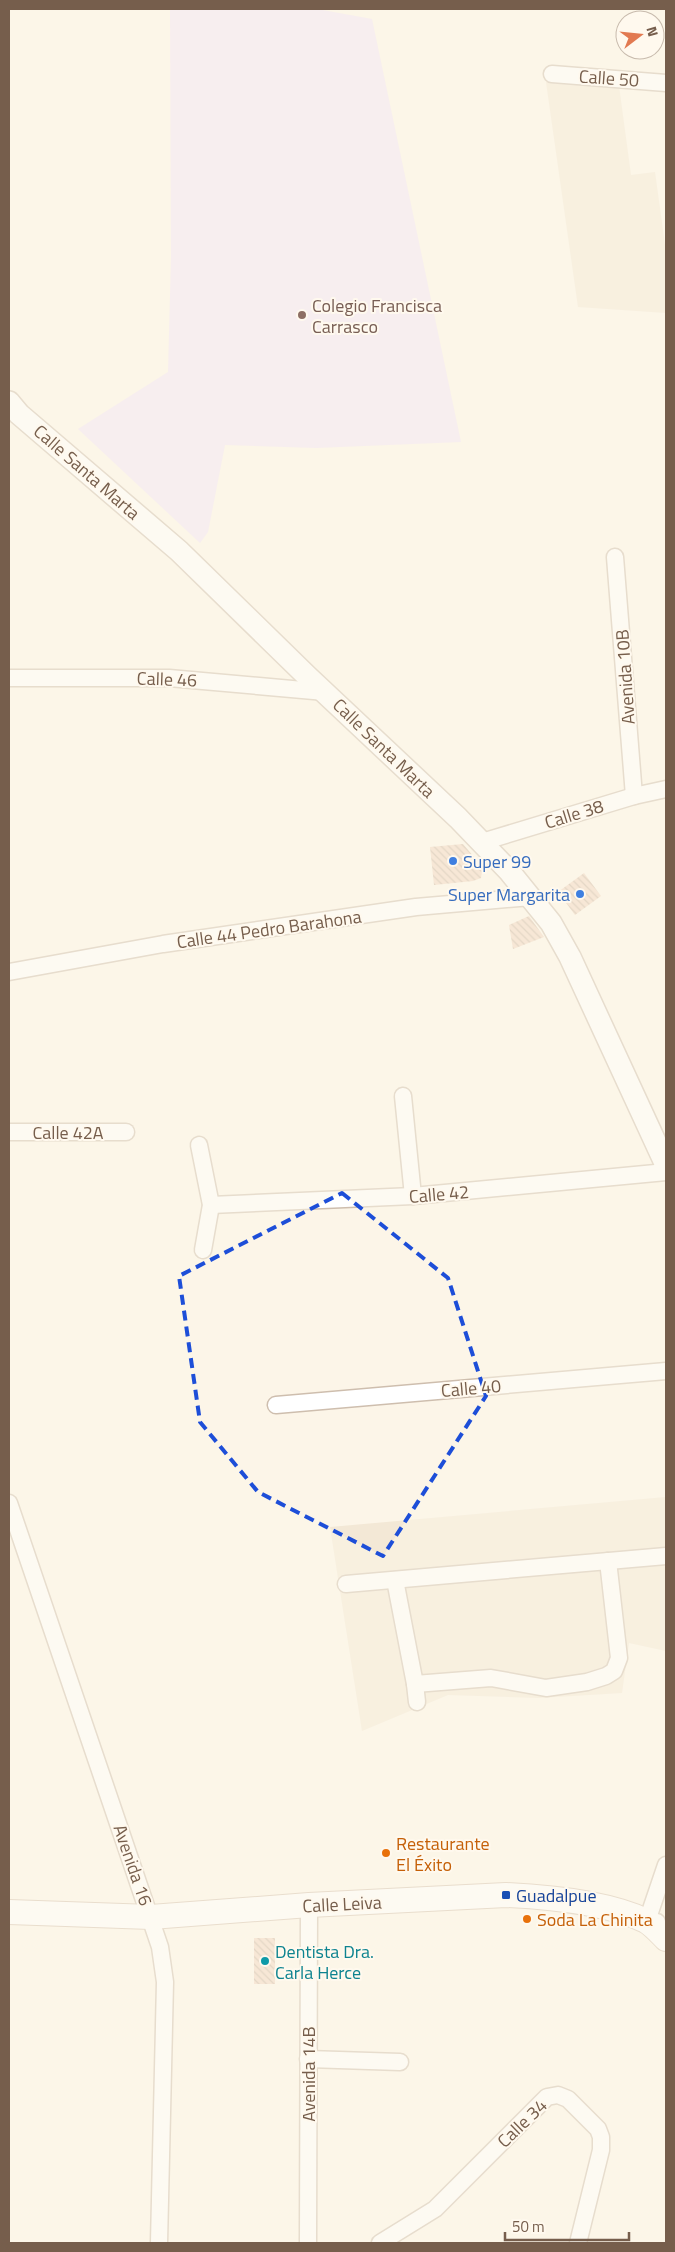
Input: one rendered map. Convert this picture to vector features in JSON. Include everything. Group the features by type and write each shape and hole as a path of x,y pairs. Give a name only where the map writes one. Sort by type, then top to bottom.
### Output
{"main road":[{"name":"Calle Leiva","path":"9,1912 151,1917 310,1905 506,1896 536,1897 616,1911 657,1922 666,1938"}],"street":[{"name":"Calle 50","path":"552,74 666,83"},
{"name":"Calle Santa Marta","path":"9,402 19,414 179,551 482,842 531,897 552,923 570,957 666,1165"},
{"name":"Avenida 10B","path":"615,557 634,796"},
{"name":"Calle 46","path":"9,678 169,678 325,692"},
{"name":"Calle 38","path":"482,842 634,796 666,789"},
{"name":"Calle 44 Pedro Barahona","path":"9,972 163,944 416,907 531,897"},
{"path":"404,1096 413,1196"},
{"name":"Calle 42A","path":"9,1132 126,1132"},
{"path":"199,1145 211,1205 203,1250"},
{"name":"Calle 42","path":"211,1205 413,1196 666,1172"},
{"name":"Calle 40","path":"276,1405 666,1370"},
{"name":"Avenida 16","path":"9,1503 160,1947 165,1982 160,2243"},
{"path":"346,1584 666,1556"},
{"path":"414,1684 491,1678 546,1688 587,1682 606,1676 614,1671 619,1658 608,1561"},
{"path":"395,1580 417,1702"},
{"path":"657,1922 666,1865"},
{"name":"Avenida 14B","path":"308,2243 310,1905"},
{"path":"308,2059 400,2062"},
{"name":"Calle 34","path":"380,2243 435,2208 547,2097 558,2095 568,2099 598,2129 601,2137 601,2150 578,2243"}],"highlighted area":[{"path":"342,1193 448,1278 486,1396 383,1556 258,1492 200,1422 179,1276"}],"shaded area":[{"name":"Colegio Francisca Carrasco","path":"170,9 317,9 372,19 461,442 316,448 225,445 208,532 200,543 78,429 168,372 171,257"},
{"path":"546,82 619,86 631,175 655,172 666,252 666,313 578,307"},
{"path":"666,1497 666,1651 629,1643 622,1693 539,1698 448,1695 362,1731 330,1527"}],"building":[{"name":"Super 99","path":"463,844 474,857 474,865 480,865 482,871 481,878 473,881 434,885 430,847"},
{"name":"Super Margarita","path":"584,873 601,896 575,915 558,892"},
{"path":"529,916 544,937 513,949 509,925"},
{"name":"Dentista Dra. Carla Herce","path":"254,1938 275,1938 275,1984 254,1984"}],"place":[{"name":"Colegio Francisca Carrasco","path":"302,315"},
{"name":"Super 99","path":"453,861"},
{"name":"Super Margarita","path":"580,894"},
{"name":"Restaurante El Éxito","path":"386,1853"},
{"name":"Guadalpue","path":"506,1895"},
{"name":"Soda La Chinita","path":"527,1919"},
{"name":"Dentista Dra. Carla Herce","path":"265,1961"}]}
